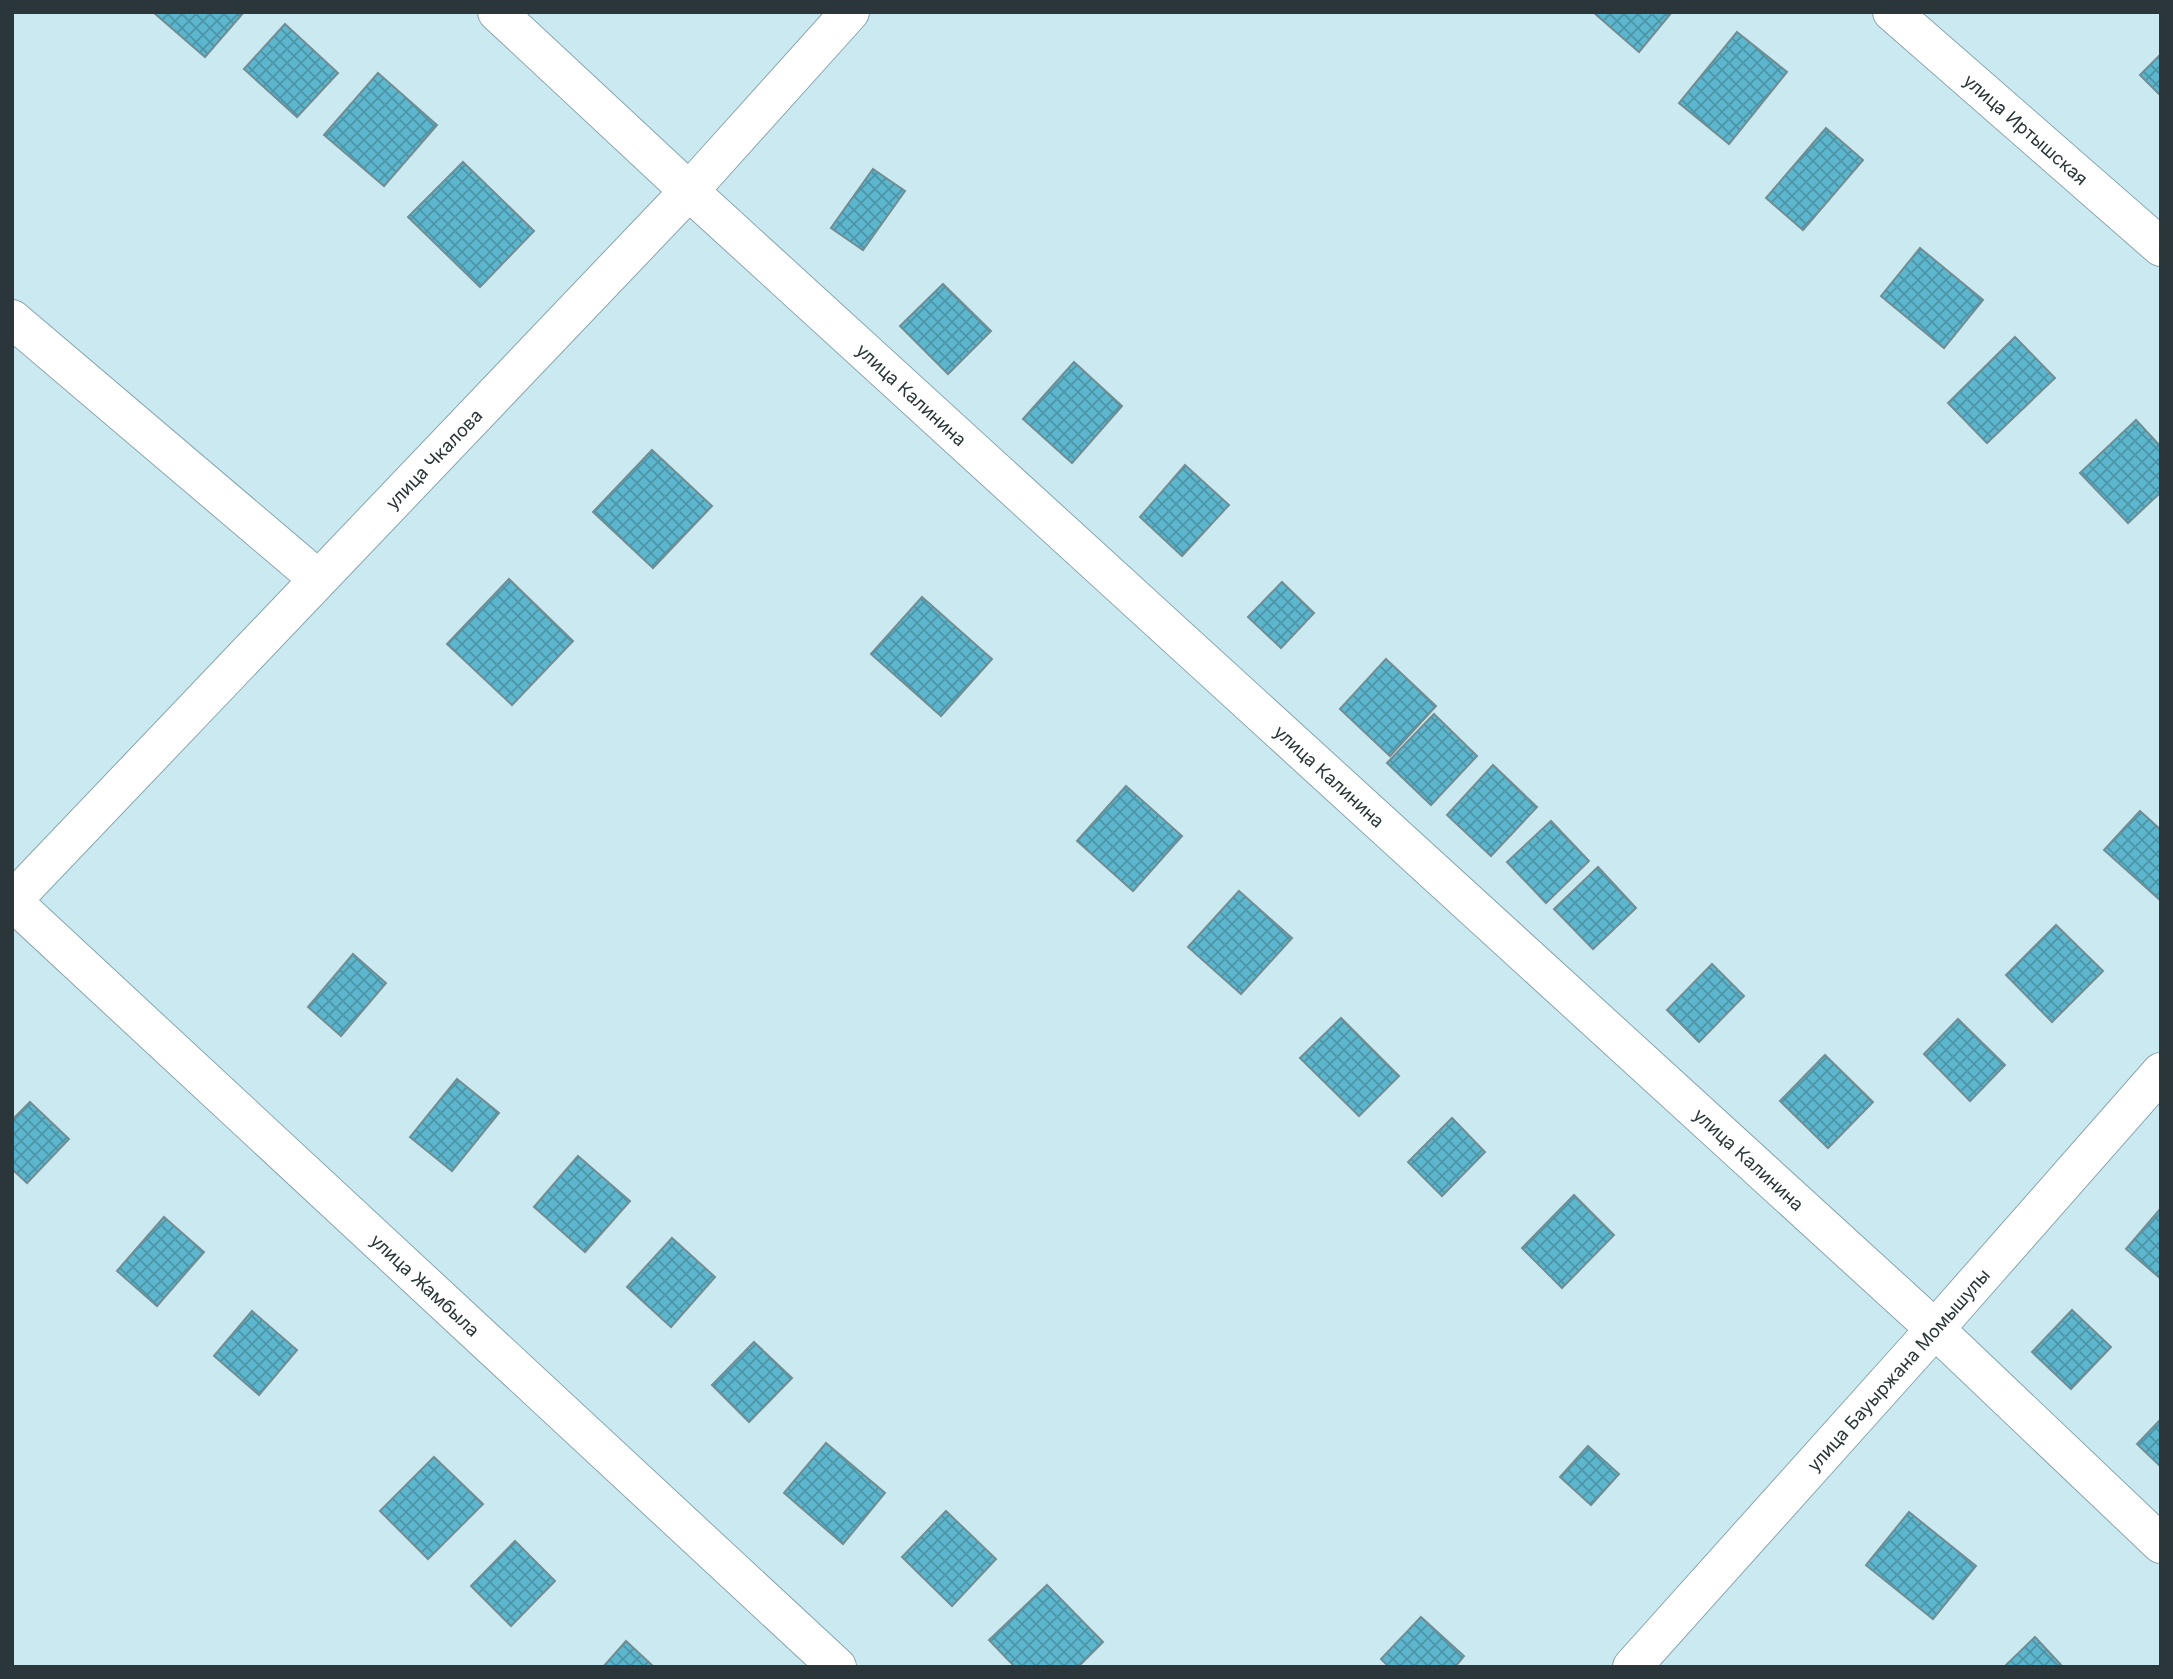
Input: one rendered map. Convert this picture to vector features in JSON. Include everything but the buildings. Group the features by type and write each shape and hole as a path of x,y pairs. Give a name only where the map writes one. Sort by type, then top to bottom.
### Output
{"street":[{"name":"улица Калинина","path":"497,12 689,191 1935,1329 2161,1544"},
{"name":"улица Чкалова","path":"12,901 689,191 850,12"},
{"name":"улица Иртышская","path":"1892,12 2161,247"},
{"path":"12,318 318,579"},
{"name":"улица Жамбыла","path":"12,901 836,1667"},
{"name":"улица Бауыржана Момышулы","path":"1632,1667 2161,1072"}]}
